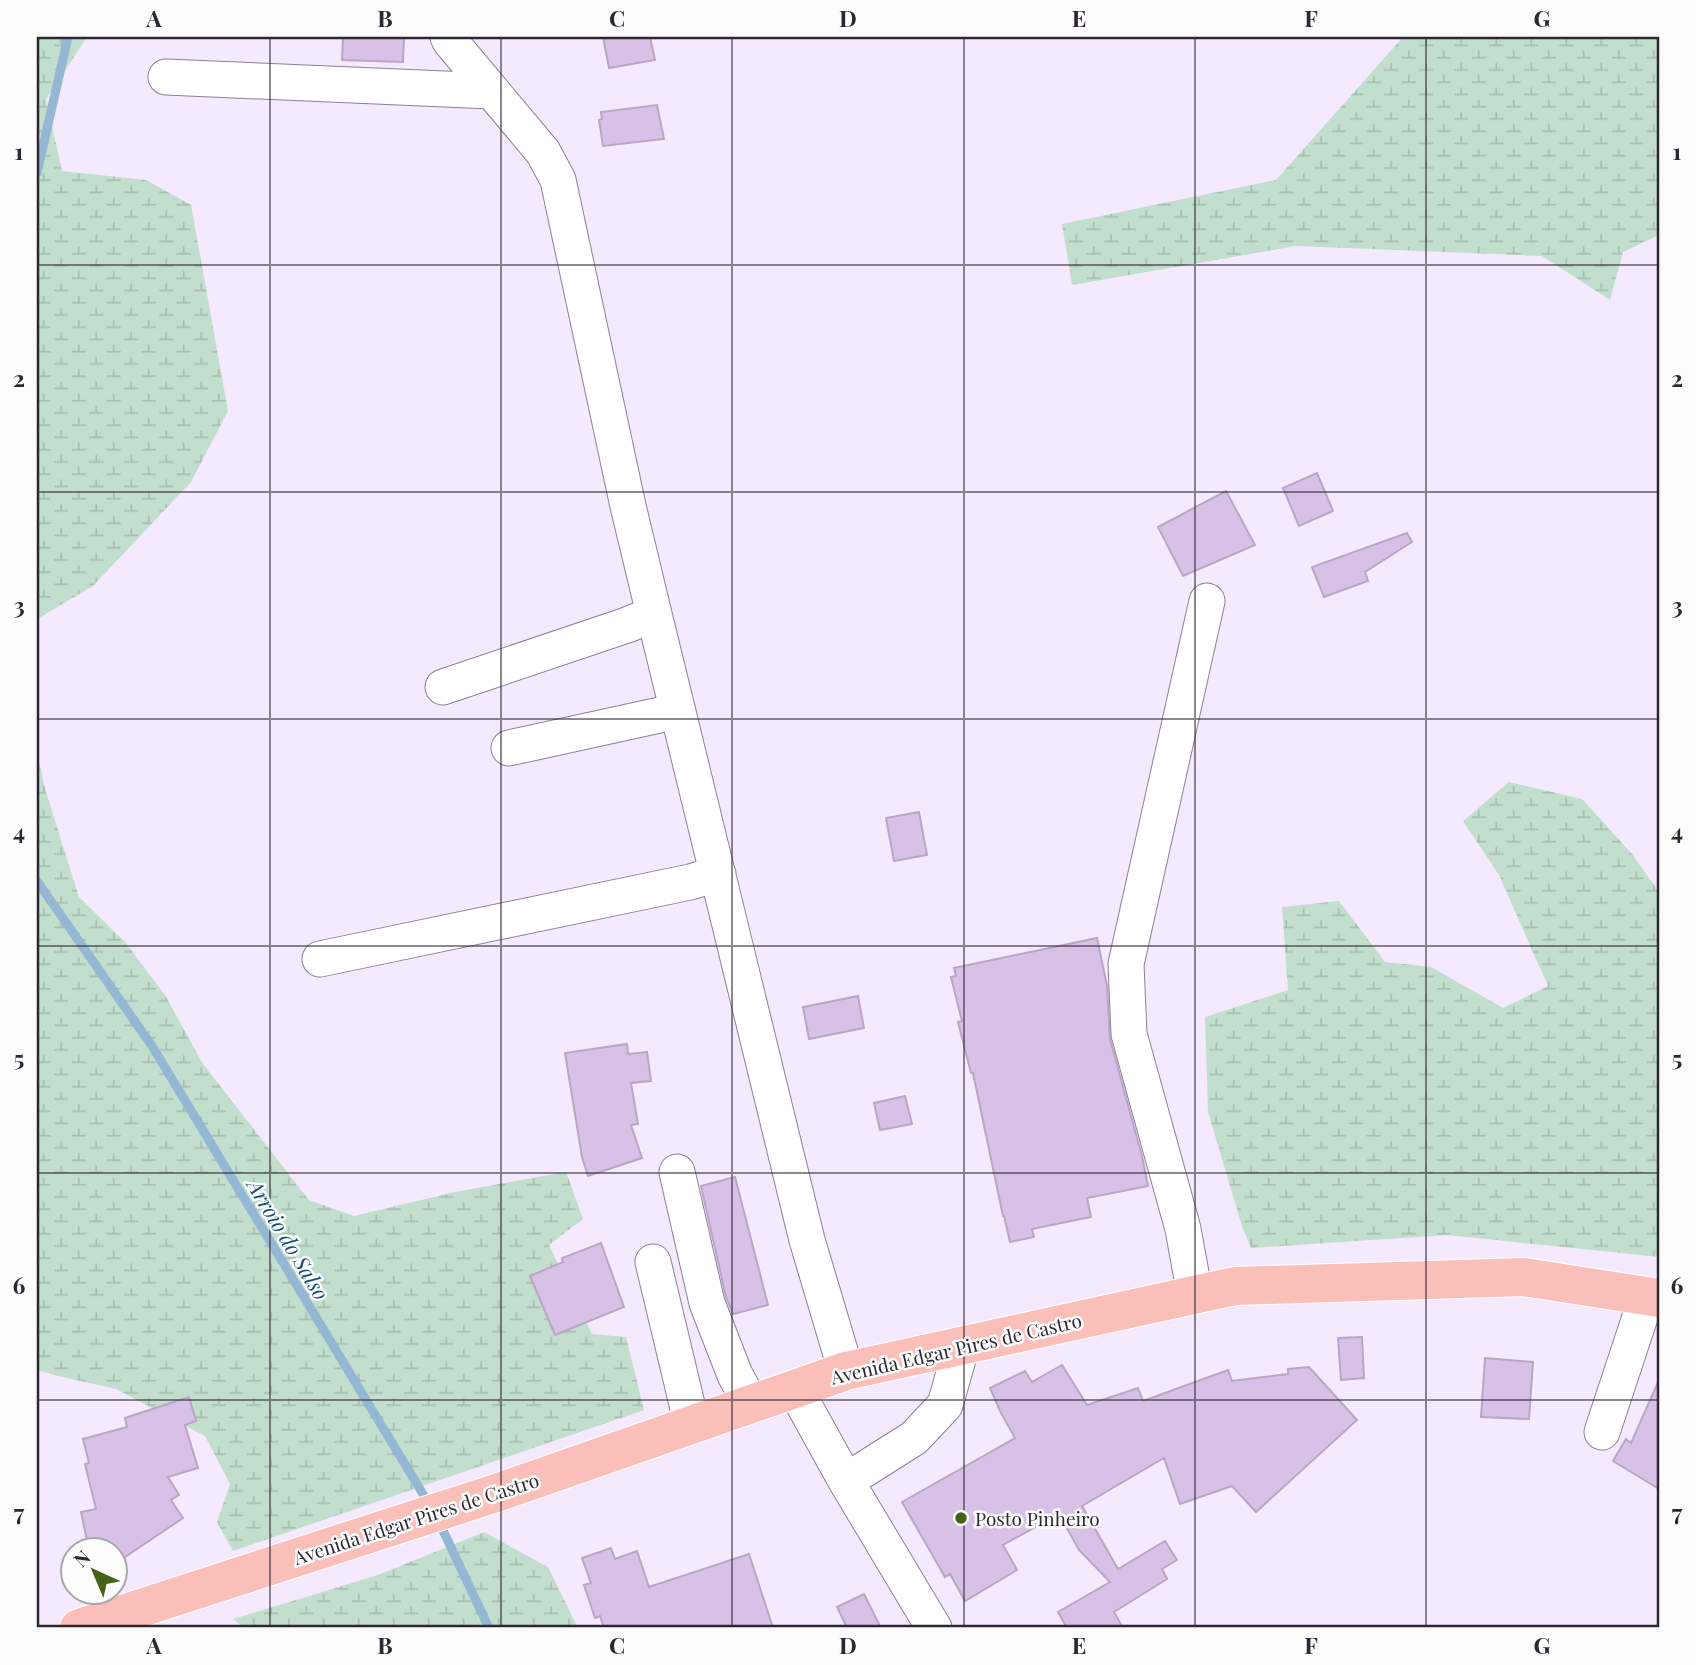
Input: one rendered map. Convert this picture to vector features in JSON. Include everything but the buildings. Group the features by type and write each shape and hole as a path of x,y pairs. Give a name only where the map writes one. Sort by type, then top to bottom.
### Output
{"main road":[{"name":"Avenida Edgar Pires de Castro","path":"79,1628 454,1506 846,1371 1235,1286 1524,1277 1653,1297"}],"street":[{"path":"448,37 543,152 558,180 654,614 807,1240 846,1371"},
{"path":"166,77 491,90"},
{"path":"1195,1295 1182,1229 1129,1034 1126,964 1207,601"},
{"path":"443,687 654,614"},
{"path":"509,748 678,711"},
{"path":"320,959 691,882 718,874"},
{"path":"677,1171 707,1303 735,1375 751,1404"},
{"path":"653,1262 692,1425"},
{"path":"1602,1432 1653,1297"},
{"path":"846,1481 915,1438 946,1405 962,1345"},
{"path":"795,1389 846,1481 934,1628"}],"green space":[{"path":"37,37 87,37 46,99 62,171 146,180 191,205 228,411 191,482 93,586 37,619"},
{"path":"1403,37 1659,37 1659,235 1623,252 1610,300 1542,256 1296,246 1072,285 1062,224 1276,180"},
{"path":"37,753 46,792 79,897 125,942 165,995 203,1064 309,1200 354,1216 455,1192 566,1172 583,1219 549,1245 592,1334 626,1337 644,1410 233,1551 217,1522 230,1484 205,1436 116,1389 37,1370"},
{"path":"1509,782 1582,799 1632,854 1659,892 1659,1257 1448,1235 1251,1248 1208,1112 1205,1017 1288,990 1282,907 1339,901 1385,962 1431,967 1503,1008 1548,986 1499,875 1463,821"},
{"path":"484,1532 548,1567 578,1628 245,1628 233,1619 378,1575"}],"waterway":[{"path":"37,173 68,37"},
{"name":"Arroio do Salso","path":"37,881 152,1046 429,1504"},
{"name":"Arroio do Salso","path":"439,1522 489,1628"}],"place":[{"name":"Posto Pinheiro","path":"961,1518"}]}
